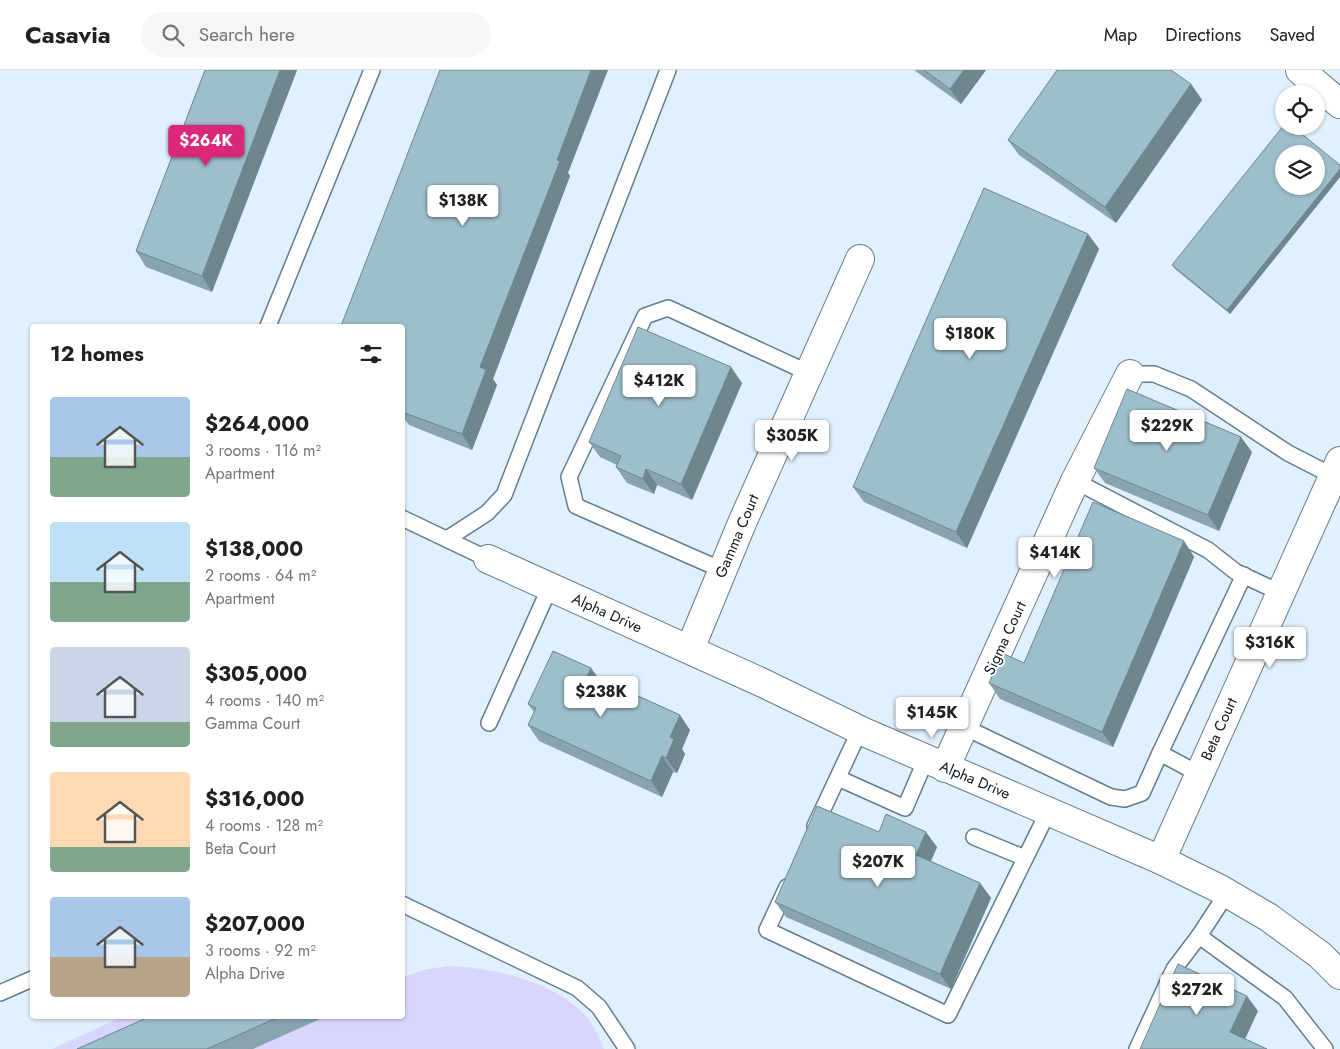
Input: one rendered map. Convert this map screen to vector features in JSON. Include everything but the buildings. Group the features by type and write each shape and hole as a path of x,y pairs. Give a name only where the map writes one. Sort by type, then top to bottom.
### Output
{"street":[{"path":"1300,70 1340,104"},
{"name":"Gamma Court","path":"690,649 722,570 860,259"},
{"name":"Sigma Court","path":"936,764 964,727 1075,482 1130,374"},
{"name":"Beta Court","path":"1160,860 1337,468"},
{"name":"Alpha Drive","path":"488,559 690,649 860,730 1160,860 1227,893 1275,922 1320,955 1340,975"}],"lane":[{"path":"269,324 372,70"},
{"path":"447,539 487,513 504,495 668,70"},
{"path":"722,570 576,506 569,477 645,316 668,308 809,373"},
{"path":"1130,374 1154,374 1191,389 1288,453 1337,468"},
{"path":"1075,482 1208,550 1244,575 1280,593"},
{"path":"405,519 488,559"},
{"path":"964,727 1111,797 1125,799 1142,793 1244,575"},
{"path":"489,724 550,588"},
{"path":"808,841 860,730"},
{"path":"1160,753 1199,774"},
{"path":"838,778 905,808 936,764"},
{"path":"792,876 767,930 948,1015 1048,812"},
{"path":"974,837 1026,858"},
{"path":"1137,1049 1174,968 1200,936 1227,893"},
{"path":"405,905 577,988 599,1007 627,1049"},
{"path":"1200,936 1285,998 1325,1049"},
{"path":"0,993 30,980"}],"shaded area":[{"path":"448,966 483,969 518,977 551,990 566,999 584,1014 594,1028 604,1049 52,1049 117,1019 405,1019 405,976 424,970"}]}
